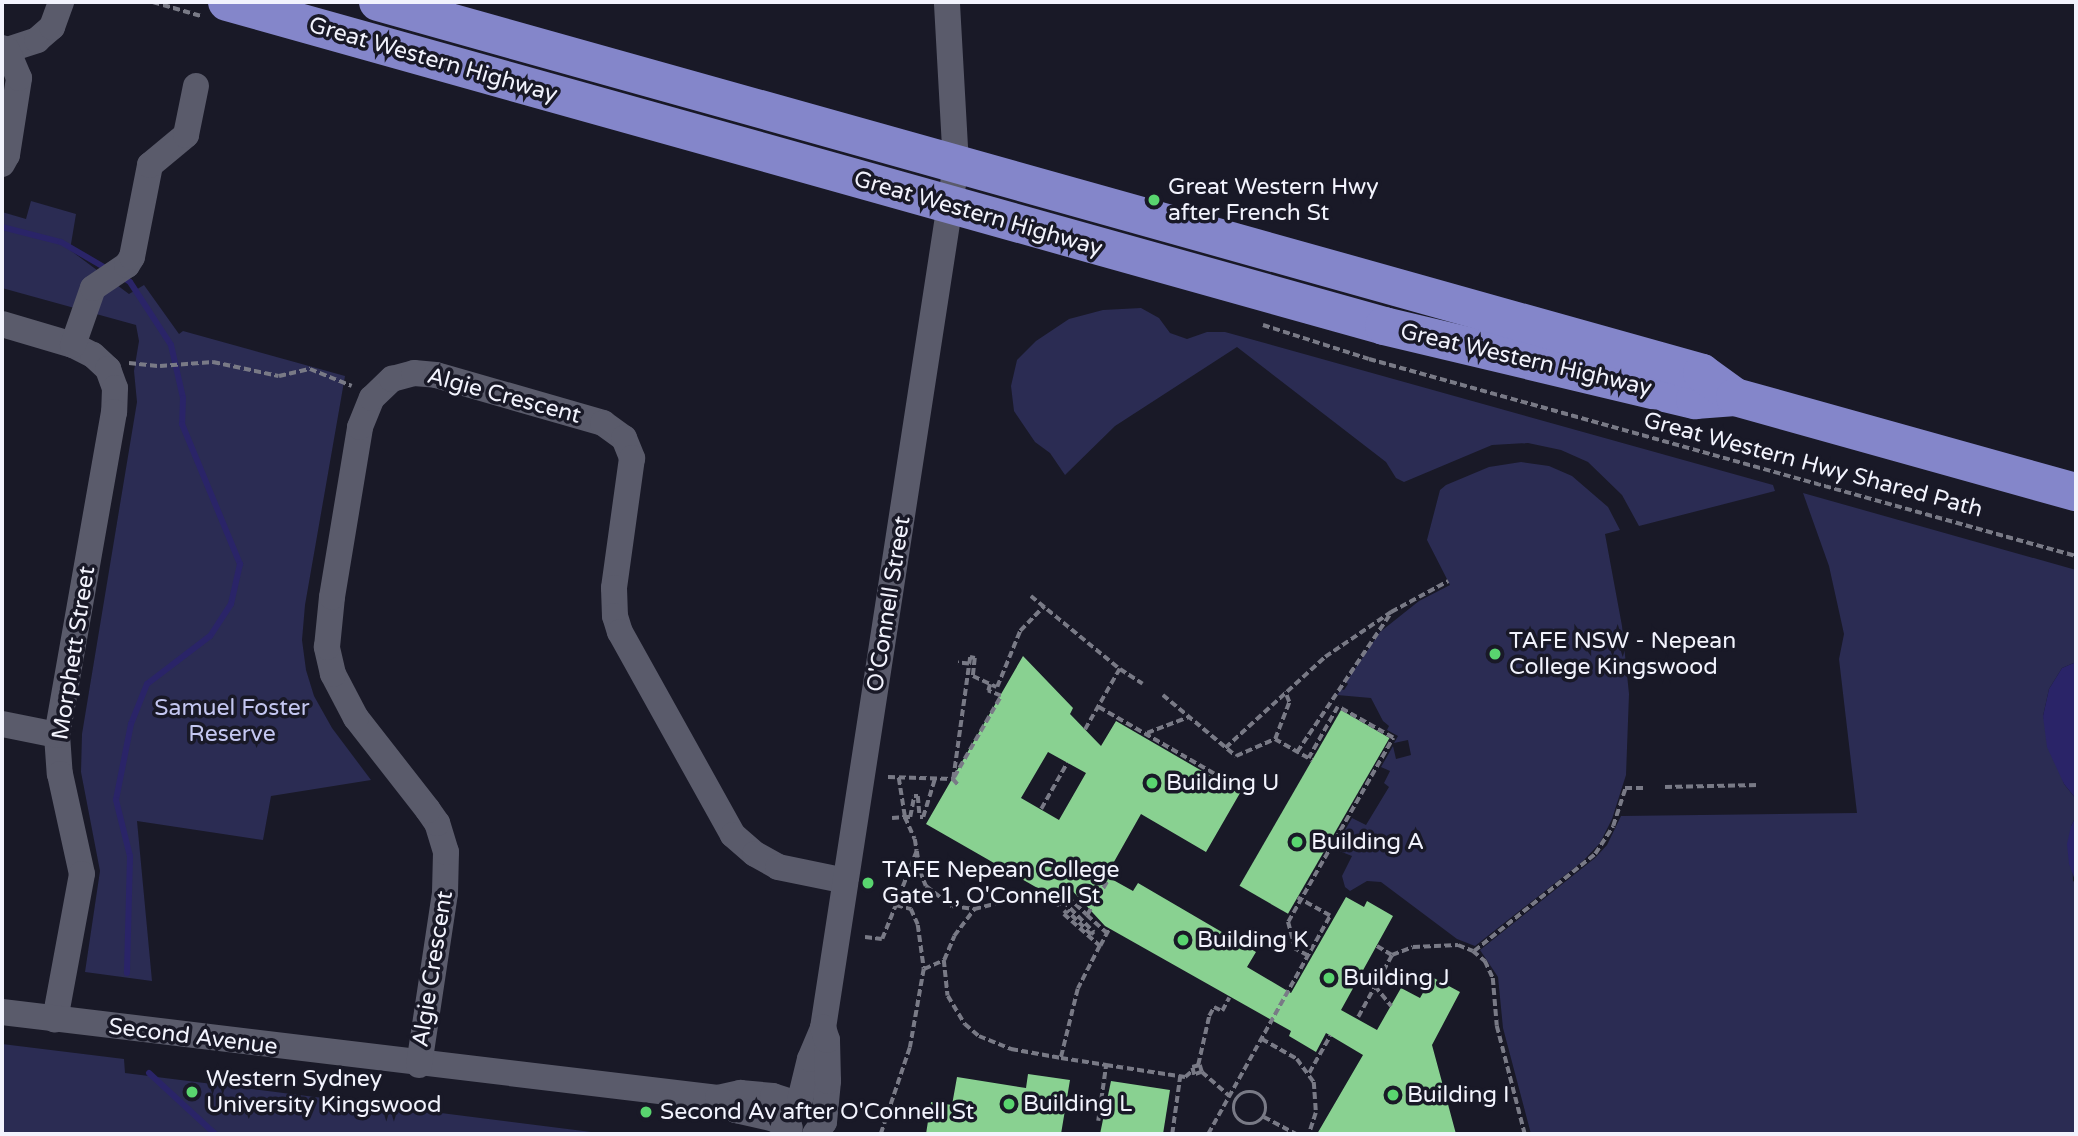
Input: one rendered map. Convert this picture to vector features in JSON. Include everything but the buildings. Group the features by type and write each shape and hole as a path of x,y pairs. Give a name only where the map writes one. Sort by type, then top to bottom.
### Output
{"highway":[{"name":"Great Western Highway","path":"227,2 953,184"},
{"name":"Great Western Highway","path":"378,2 953,184 1384,327 1695,400 1735,397 2076,492"}],"street":[{"path":"2,164 7,155 19,78 5,49 37,40 52,27 61,2"},
{"name":"O'Connell Street","path":"803,1119 810,1059 823,1028 953,184 947,2"},
{"path":"2,324 76,334 93,289 128,265 133,253 150,165 186,135 196,86"},
{"name":"Morphett Street","path":"55,1020 82,874 60,774 57,736 114,412 114,383 108,369 76,334"},
{"name":"Algie Crescent","path":"418,1065 445,893 446,852 432,816 356,718 333,674 327,647 332,597 360,428 372,398 393,379 425,373 603,423 624,438 632,458 614,588 615,616 620,632 733,835 755,854 778,867 846,881"},
{"path":"2,724 57,736"},
{"name":"Second Avenue","path":"2,1012 418,1065 718,1098 740,1093 773,1096 803,1119"}],"path":[{"name":"Great Western Hwy Shared Path","path":"1257,322 1291,336 1395,366 2076,556"},
{"path":"159,366 189,361 213,362 279,376 310,369 372,398"},
{"path":"1226,748 1325,657 1391,612 1448,582"},
{"path":"1031,596 1120,669 1143,684"},
{"path":"953,779 970,657 975,658 972,676 997,687 1020,631 1044,606"},
{"path":"1297,752 1391,612"},
{"path":"958,663 969,664"},
{"path":"1085,730 1120,669"},
{"path":"953,779 1001,696 988,691 990,684"},
{"path":"1163,695 1236,756 1275,738 1289,702 1285,692"},
{"path":"1099,707 1243,790"},
{"path":"1275,738 1310,759 1338,707 1393,738 1288,922 1295,949 1308,956"},
{"path":"1146,734 1149,730 1178,724 1189,717"},
{"path":"1041,809 1067,763"},
{"path":"888,777 953,779 959,786"},
{"path":"899,778 905,817 915,838 920,871 932,892 952,906 974,909 1027,896 1044,898 1059,905 1068,897"},
{"path":"892,818 910,817 915,796 918,796 920,817 923,817 935,778"},
{"path":"1665,787 1759,785"},
{"path":"1473,951 1595,854 1614,825 1625,788 1643,788"},
{"path":"865,937 882,939 917,851"},
{"path":"1087,915 1111,875 1107,873"},
{"path":"1059,890 1108,931 1078,989 1060,1058"},
{"path":"1208,1134 1330,916 1297,898"},
{"path":"1063,901 1094,932 1091,935 1068,911 1064,914 1100,946"},
{"path":"881,1134 910,1048 924,969 918,925 911,909 896,905"},
{"path":"974,909 954,936 944,960 948,996 956,1011 972,1030 994,1044 1060,1058 1185,1077 1192,1067 1198,1065"},
{"path":"1358,1017 1392,955 1413,947 1441,944 1458,945 1473,951 1485,961 1493,978 1497,1026 1525,1134"},
{"path":"1377,946 1392,955"},
{"path":"924,969 944,960"},
{"path":"1375,986 1391,1006"},
{"path":"1229,998 1222,1011 1214,1007 1209,1016 1198,1065 1202,1072 1235,1101 1236,1116 1244,1124 1255,1124 1264,1117 1265,1101 1257,1093 1242,1094 1235,1101"},
{"path":"1309,1073 1330,1036"},
{"path":"1262,1039 1297,1059 1309,1073 1316,1097 1316,1113 1309,1134"},
{"path":"1098,1121 1106,1065"},
{"path":"1191,1072 1196,1075 1202,1072"},
{"path":"1171,1134 1180,1076"},
{"path":"1264,1117 1296,1134"}],"green space":[{"name":"Samuel Foster Reserve","path":"31,201 76,214 70,250 129,294 144,285 179,334 183,331 345,376 305,605 302,640 306,670 314,696 332,728 371,780 271,796 263,840 137,821 152,981 85,972 100,871 81,772 82,734 137,402 134,371 139,341 136,325 2,288 2,212 26,219"},
{"path":"1141,308 1159,318 1170,333 1187,339 1207,332 1225,332 1773,485 1775,491 1639,526 1622,495 1588,462 1561,450 1528,443 1492,445 1404,482 1396,478 1386,462 1237,347 1115,426 1065,475 1050,453 1035,442 1014,411 1011,386 1017,360 1036,341 1069,319 1103,310"},
{"path":"1521,462 1549,466 1572,476 1608,507 1620,530 1605,534 1622,626 1629,694 1626,775 1612,819 1600,843 1583,861 1475,946 1457,939 1381,882 1367,881 1350,891 1345,887 1342,876 1352,856 1334,849 1352,818 1366,825 1389,787 1384,783 1390,771 1381,767 1393,746 1396,759 1411,755 1408,740 1394,743 1398,736 1387,730 1389,726 1383,721 1371,698 1337,695 1341,689 1344,690 1348,684 1346,682 1380,632 1419,601 1450,585 1427,540 1440,490 1489,467"},
{"path":"1803,493 2076,570 2076,662 2062,668 2049,689 2043,716 2064,784 2076,799 2076,816 2071,826 2073,881 2076,883 2076,1134 1531,1134 1503,1028 1498,977 1480,950 1595,858 1607,845 1621,816 1857,813 1839,659 1844,634 1829,566"},
{"name":"Western Sydney University Kingswood","path":"2,1044 124,1059 125,1073 607,1134 2,1134"}],"shaded area":[{"path":"2076,662 2076,799 2064,784 2047,747 2043,716 2049,689 2062,668"},
{"path":"2076,816 2076,883 2069,864 2067,844"}],"waterway":[{"path":"2,227 61,242 109,270"},
{"path":"122,277 130,282 171,345 183,398 182,424 240,564 231,604 210,636 147,684 131,724 116,800 130,856 127,973"},
{"path":"149,1073 215,1134"}],"place":[{"name":"Great Western Hwy after French St","path":"1154,200"},
{"name":"TAFE NSW - Nepean College Kingswood","path":"1495,654"},
{"name":"Building U","path":"1152,783"},
{"name":"Building A","path":"1297,842"},
{"name":"TAFE Nepean College Gate 1, O'Connell St","path":"868,883"},
{"name":"Building K","path":"1183,940"},
{"name":"Building J","path":"1329,978"},
{"name":"Western Sydney University Kingswood","path":"192,1092"},
{"name":"Building I","path":"1393,1095"},
{"name":"Building L","path":"1009,1104"},
{"name":"Second Av after O'Connell St","path":"646,1112"}]}
